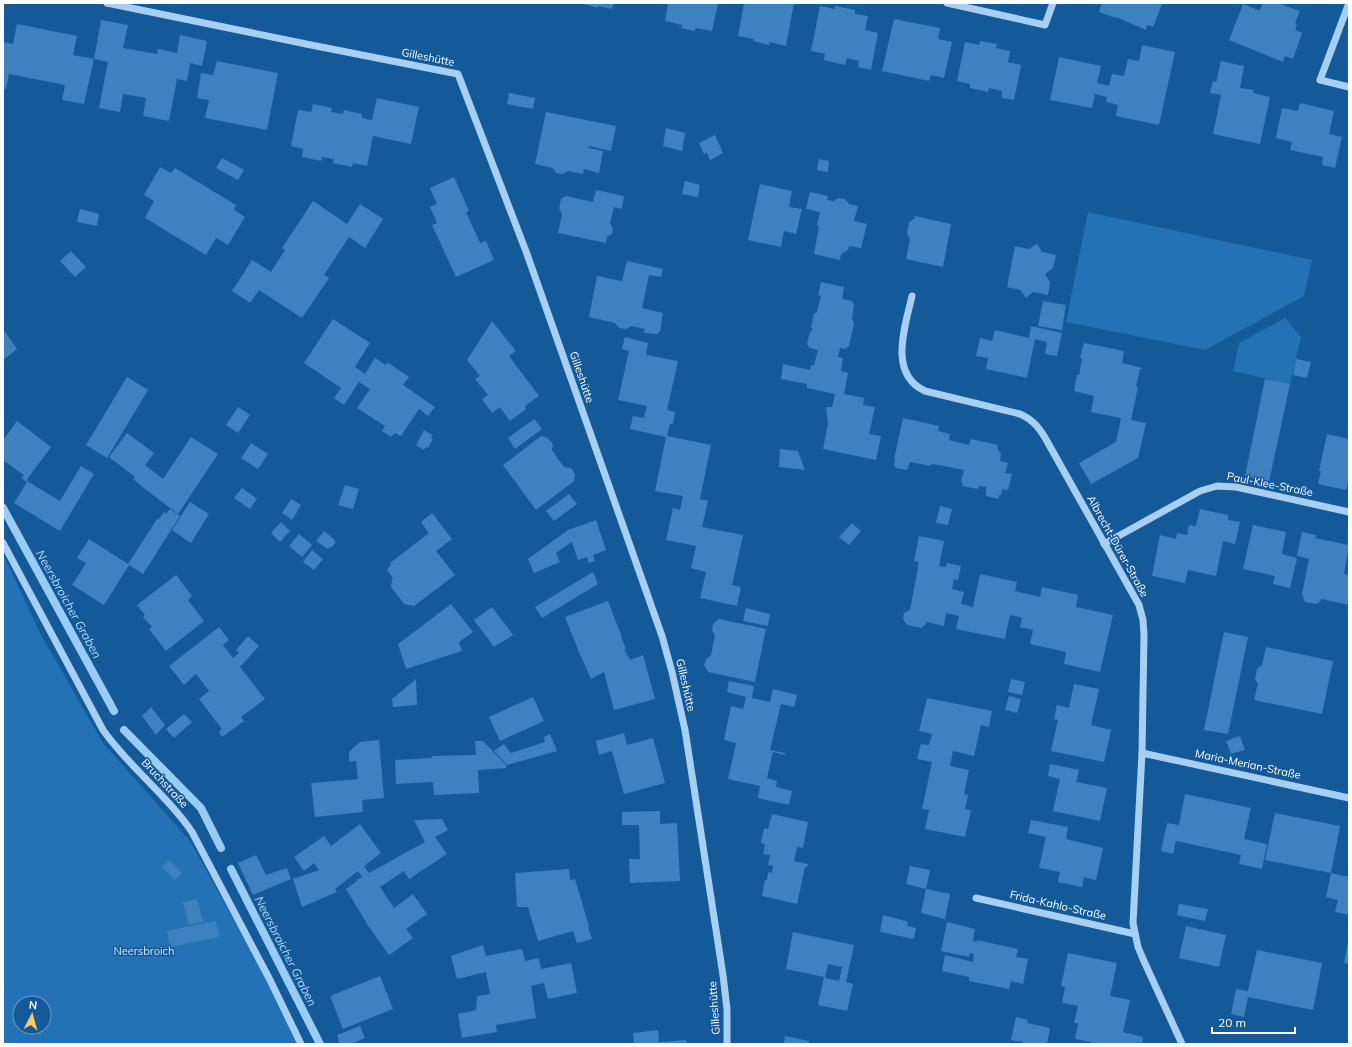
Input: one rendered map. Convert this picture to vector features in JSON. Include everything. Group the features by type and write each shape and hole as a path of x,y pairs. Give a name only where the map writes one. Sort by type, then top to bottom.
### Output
{"street":[{"name":"Gilleshütte","path":"107,3 458,74 527,254 662,636 672,672 685,730 723,975 727,1009 727,1044"},
{"path":"947,3 1045,25 1053,3"},
{"path":"1349,3 1320,80 1349,87"},
{"name":"Albrecht-Dürer-Straße","path":"912,296 902,346 904,364 910,379 919,388 925,391 1020,414 1026,416 1037,425 1139,605 1143,620 1144,635 1142,753 1133,911 1135,934 1143,959 1182,1044"},
{"name":"Paul-Klee-Straße","path":"1104,544 1200,491 1217,486 1236,488 1349,512"},
{"name":"Bruchstraße","path":"3,543 103,730 116,747 177,811 192,832 270,980 301,1044"},
{"name":"Maria-Merian-Straße","path":"1142,753 1349,798"},
{"name":"Frida-Kahlo-Straße","path":"976,898 1135,934"}],"green space":[{"path":"1088,212 1312,260 1304,296 1205,350 1066,322"},
{"path":"1285,318 1301,337 1290,384 1233,371 1239,343"},
{"name":"Neersbroich","path":"3,553 39,631 103,743 190,841 297,1034 301,1044 3,1044"}],"building":[{"path":"580,3 614,3 612,9 598,6 598,8"},
{"path":"668,3 718,3 712,31 695,28 695,31 681,28 682,25 665,21"},
{"path":"744,3 794,3 786,46 770,42 769,45 753,41 754,39 738,36"},
{"path":"1102,3 1162,4 1153,27 1147,25 1146,30 1116,17 1099,12"},
{"path":"1263,3 1278,3 1300,11 1295,23 1297,24 1295,30 1302,33 1293,59 1285,56 1283,62 1229,40 1243,4 1260,10"},
{"path":"820,6 835,9 835,6 855,10 855,14 868,16 865,30 878,33 871,70 858,67 859,61 847,58 845,65 824,60 825,54 811,51"},
{"path":"894,19 940,28 938,39 952,42 944,78 931,75 929,81 882,71"},
{"path":"101,20 128,25 123,48 157,54 158,49 177,53 180,35 207,41 202,66 190,63 187,81 177,79 169,121 143,116 146,98 123,94 120,112 99,108 108,62 94,59"},
{"path":"17,24 77,36 73,55 94,59 84,104 62,100 65,85 9,74 6,89 3,89 3,42 13,44"},
{"path":"980,41 997,44 996,48 1010,51 1008,62 1021,65 1014,100 1002,98 1002,91 989,88 988,92 970,88 970,84 957,81 965,42 979,45"},
{"path":"1142,45 1175,52 1159,125 1116,116 1118,105 1106,102 1107,97 1095,94 1092,108 1050,100 1059,57 1101,66 1097,83 1109,86 1112,74 1124,76 1128,59 1139,61"},
{"path":"217,61 278,73 267,130 205,118 209,100 197,98 201,73 213,75"},
{"path":"1221,61 1244,66 1240,88 1254,90 1253,93 1270,97 1260,144 1213,134 1221,95 1210,93 1213,81 1216,82"},
{"path":"509,93 535,98 533,109 507,104"},
{"path":"377,98 419,107 411,144 373,136 367,166 353,163 352,167 333,163 334,159 322,157 321,161 302,157 303,149 291,146 298,110 311,112 313,104 332,108 331,112 343,114 344,110 362,114 362,118 372,120"},
{"path":"1300,103 1334,111 1329,134 1342,137 1335,168 1322,165 1323,157 1290,150 1292,142 1276,138 1282,108 1298,111"},
{"path":"546,112 616,126 611,151 589,146 588,148 603,151 599,173 584,169 583,174 568,171 563,174 556,173 553,168 535,164"},
{"path":"666,128 685,133 682,151 663,146"},
{"path":"715,135 723,153 710,160 707,153 704,154 699,143"},
{"path":"222,158 244,170 238,180 216,168"},
{"path":"819,159 829,161 828,172 817,170"},
{"path":"160,167 171,173 175,168 236,205 234,210 245,217 228,245 216,238 206,255 145,218 154,201 144,195"},
{"path":"454,177 469,211 466,212 480,243 486,241 494,260 456,277 432,225 437,223 430,207 437,204 430,188"},
{"path":"685,181 700,185 698,197 682,194"},
{"path":"760,184 792,191 789,207 802,209 796,234 784,231 781,247 748,240"},
{"path":"596,190 624,196 622,209 614,207 610,223 613,229 612,234 607,237 606,243 558,233 562,214 559,209 561,199 566,196 593,202"},
{"path":"810,192 828,196 827,200 834,201 838,198 845,199 849,204 858,206 854,221 867,224 861,248 849,246 848,250 841,254 840,260 814,254 820,212 806,209"},
{"path":"313,201 347,224 360,204 383,219 365,248 349,237 324,275 329,278 302,318 259,290 250,303 232,291 252,260 271,272 285,250 282,248"},
{"path":"80,209 99,214 97,226 77,222"},
{"path":"915,216 951,224 943,267 906,259 910,239 907,234 909,222 914,219"},
{"path":"1037,244 1042,252 1056,255 1053,268 1045,274 1050,282 1048,295 1033,292 1026,298 1020,290 1007,287 1015,246 1029,249"},
{"path":"71,251 86,267 75,277 60,261"},
{"path":"627,261 663,269 661,277 649,275 642,308 663,313 660,332 658,332 658,334 644,333 645,329 631,326 626,329 619,328 615,323 589,317 597,276 622,281"},
{"path":"821,282 844,287 842,299 852,301 854,305 852,319 854,324 849,346 845,349 840,348 838,357 843,358 841,371 848,373 844,394 864,398 863,405 875,407 869,434 881,436 876,460 823,449 828,424 826,407 832,407 835,394 807,388 807,384 781,379 783,364 810,370 811,365 814,365 818,350 810,348 807,344 810,332 813,330 811,327 814,314 817,312 821,296 818,295"},
{"path":"1043,301 1066,305 1062,330 1038,326"},
{"path":"333,319 370,343 355,367 365,374 375,358 386,365 387,362 409,377 403,385 435,407 428,416 419,409 401,436 395,433 391,437 382,431 385,426 357,408 370,389 359,382 344,405 334,398 341,388 304,363"},
{"path":"492,321 516,351 509,356 539,396 525,406 526,409 510,421 500,407 492,413 482,399 488,395 475,379 480,376 467,360"},
{"path":"1031,326 1062,333 1057,356 1045,354 1047,342 1035,339 1027,378 986,369 988,358 976,356 980,338 992,341 995,330 1029,338"},
{"path":"3,329 17,349 3,360"},
{"path":"625,337 648,343 646,355 678,361 667,410 675,412 673,424 670,424 667,436 711,445 700,499 708,501 702,527 743,535 732,585 741,587 737,606 700,598 706,572 691,568 696,546 666,540 673,508 680,510 683,496 655,491 666,437 630,429 633,416 644,418 647,406 618,400 629,351 622,349"},
{"path":"1084,343 1124,351 1122,363 1142,368 1140,369 1136,387 1138,387 1131,420 1146,423 1138,458 1091,484 1079,463 1116,442 1121,418 1091,412 1094,396 1074,391 1077,374 1079,375 1082,359 1080,358"},
{"path":"1296,359 1311,362 1307,378 1293,375"},
{"path":"127,377 148,390 107,458 86,445"},
{"path":"1265,379 1290,384 1269,482 1245,476"},
{"path":"238,407 250,415 238,433 226,425"},
{"path":"903,418 939,426 938,431 950,434 949,440 969,445 971,439 998,445 997,448 1001,454 1000,461 1008,463 1005,473 1012,474 1008,490 1002,489 999,499 986,496 986,487 979,486 978,489 962,486 963,482 961,482 964,470 944,466 931,464 931,466 910,462 906,470 896,468 894,465 894,459"},
{"path":"534,419 542,429 515,449 508,438"},
{"path":"17,421 51,447 27,481 60,501 81,466 94,474 60,531 14,503 27,482 21,478 24,475 3,460 3,440"},
{"path":"424,430 432,435 431,437 433,439 428,448 426,447 424,450 416,445"},
{"path":"127,433 154,453 145,465 163,479 191,437 218,454 178,514 145,489 133,479 135,477 109,457"},
{"path":"1327,434 1349,439 1349,477 1346,490 1318,484 1321,471 1319,471"},
{"path":"541,436 548,438 553,444 552,450 564,467 571,468 575,474 574,481 536,510 503,465"},
{"path":"251,443 268,454 258,469 241,458"},
{"path":"780,449 798,451 805,470 779,467"},
{"path":"345,485 359,489 353,509 338,505"},
{"path":"242,488 257,499 250,509 234,498"},
{"path":"569,494 577,504 554,521 546,511"},
{"path":"291,499 301,505 292,520 282,513"},
{"path":"190,502 209,514 191,543 172,530"},
{"path":"940,506 952,509 948,525 936,523"},
{"path":"170,509 180,516 143,574 129,565 104,605 72,585 86,563 77,558 89,539 128,564 157,519 158,520 164,512 166,514"},
{"path":"1200,509 1228,515 1228,520 1240,522 1235,544 1223,541 1216,576 1188,570 1185,583 1152,576 1160,535 1176,539 1177,533 1187,535 1189,525 1196,526"},
{"path":"432,513 452,539 436,551 455,575 414,606 404,604 391,587 393,578 387,570 391,564 390,563 429,533 421,522"},
{"path":"596,520 606,550 593,555 595,561 589,563 587,557 578,560 572,542 556,553 560,562 534,573 528,559 568,530"},
{"path":"281,522 290,531 280,542 271,533"},
{"path":"852,523 861,531 849,545 839,537"},
{"path":"1253,525 1286,532 1282,554 1297,558 1290,588 1273,584 1275,576 1243,569"},
{"path":"324,531 336,542 331,548 330,547 328,549 316,541"},
{"path":"1302,532 1316,535 1315,538 1349,545 1344,574 1349,575 1349,605 1322,599 1317,604 1305,602 1302,594 1309,559 1297,556"},
{"path":"299,534 312,545 302,557 289,546"},
{"path":"919,536 944,541 939,566 946,567 947,563 961,566 958,580 954,579 952,589 964,592 961,604 973,607 980,574 1017,582 1015,591 1040,597 1042,587 1078,595 1076,607 1113,615 1100,672 1064,664 1066,652 1030,644 1033,630 1020,627 1022,618 1010,615 1005,639 956,629 959,616 946,613 944,626 927,622 921,628 907,625 903,619 904,613 910,610 919,562 914,561"},
{"path":"312,550 323,559 314,570 303,562"},
{"path":"593,572 598,584 542,618 535,607"},
{"path":"176,575 192,596 188,600 204,621 166,651 149,629 152,627 143,617 145,615 137,605"},
{"path":"608,601 626,649 624,649 630,660 643,655 655,699 614,710 604,672 591,679 565,617"},
{"path":"451,604 473,632 459,642 462,651 406,669 398,644"},
{"path":"492,607 513,635 494,647 474,620"},
{"path":"746,608 770,614 768,626 743,621"},
{"path":"719,619 766,629 755,682 708,672 704,665 706,659 711,655 715,635 712,630 713,624"},
{"path":"219,627 229,640 223,645 233,658 239,653 236,650 248,636 259,646 240,667 265,699 241,717 244,721 222,737 219,732 222,729 199,699 209,691 196,674 184,685 169,666"},
{"path":"1224,632 1248,637 1228,734 1204,730"},
{"path":"1266,647 1333,661 1322,714 1254,700 1258,684 1255,679 1257,669 1262,665"},
{"path":"416,679 417,705 393,707 392,699"},
{"path":"1011,679 1025,682 1022,695 1008,692"},
{"path":"729,681 754,686 752,698 770,702 773,689 797,695 794,707 781,704 770,750 785,753 785,755 773,752 767,778 777,781 776,787 792,791 789,805 758,798 760,786 728,779 736,743 724,740 731,706 743,709 746,697 727,692"},
{"path":"1074,684 1099,689 1091,725 1111,730 1104,762 1051,751 1058,720 1054,719 1057,705 1069,708"},
{"path":"1009,696 1021,699 1017,713 1005,710"},
{"path":"533,697 544,721 500,741 489,717"},
{"path":"927,698 992,711 989,727 981,725 974,756 953,751 950,766 969,770 964,794 968,795 965,809 971,810 965,837 925,829 929,810 922,809 932,762 917,759 921,744 929,745 932,734 919,731"},
{"path":"151,707 165,725 156,735 142,716"},
{"path":"184,714 192,722 174,738 166,729"},
{"path":"624,733 627,745 653,738 665,783 624,794 612,751 599,755 596,741"},
{"path":"550,734 557,751 507,765 494,751 504,744 511,753 545,742 544,737"},
{"path":"1240,736 1245,750 1231,754 1226,741"},
{"path":"379,740 384,798 362,800 363,812 315,817 311,783 358,779 356,761 349,762 349,752 360,742"},
{"path":"475,741 483,741 506,765 506,768 478,770 479,793 434,795 433,782 396,784 395,760 432,758 432,756 476,755"},
{"path":"1050,764 1079,770 1076,782 1107,788 1100,821 1053,811 1060,779 1048,776"},
{"path":"1185,794 1251,808 1244,839 1267,844 1262,869 1239,864 1241,855 1176,841 1173,854 1161,851 1167,823 1179,825"},
{"path":"660,811 660,824 677,823 680,881 630,883 629,859 640,859 639,825 622,825 622,812"},
{"path":"1275,813 1340,826 1331,873 1265,860"},
{"path":"772,814 808,822 803,848 797,847 794,861 808,864 807,867 805,867 797,904 762,896 765,880 767,880 768,872 772,873 773,866 768,865 770,855 763,854 765,844 761,843 764,828 768,829"},
{"path":"442,819 448,830 435,837 447,854 409,879 404,871 380,887 394,908 413,894 427,914 406,929 413,938 389,955 369,927 346,889 362,877 358,871 335,889 337,892 302,907 293,879 319,870 314,863 304,871 294,857 324,836 331,846 360,824 381,853 364,866 369,873 425,842 414,820"},
{"path":"1031,820 1068,827 1066,839 1103,848 1096,880 1084,877 1082,887 1058,882 1060,872 1039,868 1046,837 1028,833"},
{"path":"256,855 266,875 287,868 291,879 253,895 238,863"},
{"path":"169,860 182,873 175,880 162,867"},
{"path":"910,866 930,870 926,889 906,884"},
{"path":"569,869 570,880 575,879 592,939 577,943 573,931 538,941 528,907 517,907 515,873"},
{"path":"1331,873 1349,877 1349,915 1335,912 1338,900 1326,897"},
{"path":"926,889 950,894 945,919 921,913"},
{"path":"197,899 203,922 189,925 183,902"},
{"path":"1179,904 1208,909 1205,921 1177,915"},
{"path":"883,915 906,921 908,922 907,926 916,928 914,939 880,932"},
{"path":"216,921 219,937 170,947 167,931"},
{"path":"947,922 975,929 973,941 977,942 977,940 1018,949 1016,957 1028,959 1023,984 1011,981 1009,989 969,981 969,977 942,971 945,955 973,962 974,954 970,953 969,957 941,951"},
{"path":"1186,926 1226,935 1219,967 1179,958"},
{"path":"793,932 854,945 846,982 853,984 847,1011 818,1005 824,977 786,969","holes":["828,964 842,967 839,981 825,978"]},
{"path":"1349,941 1349,964 1344,963"},
{"path":"483,945 486,956 522,949 525,961 539,958 541,969 571,963 577,993 548,999 544,983 531,986 536,1018 496,1025 497,1032 462,1038 458,1014 476,1010 477,996 490,994 486,972 457,979 451,956"},
{"path":"1257,950 1322,963 1313,1010 1248,997 1244,1017 1231,1014 1236,989 1248,991"},
{"path":"1068,953 1117,963 1110,996 1130,1000 1123,1032 1143,1037 1142,1044 1091,1044 1091,1042 1075,1039 1078,1023 1074,1023 1078,1006 1062,1003 1065,987 1061,986"},
{"path":"380,976 393,1009 343,1029 330,996"},
{"path":"1016,1017 1028,1020 1027,1023 1050,1028 1047,1044 1023,1044 1023,1042 1011,1040"},
{"path":"360,1026 365,1038 351,1044 340,1044 337,1035"},
{"path":"658,1030 659,1042 686,1040 687,1044 634,1044 633,1033"},
{"path":"785,1036 809,1041 809,1044 784,1044"}],"waterway":[{"name":"Neersbroicher Graben","path":"3,508 114,711"},
{"name":"Neersbroicher Graben","path":"124,730 201,808 221,848"},
{"name":"Neersbroicher Graben","path":"231,869 320,1044"}]}
